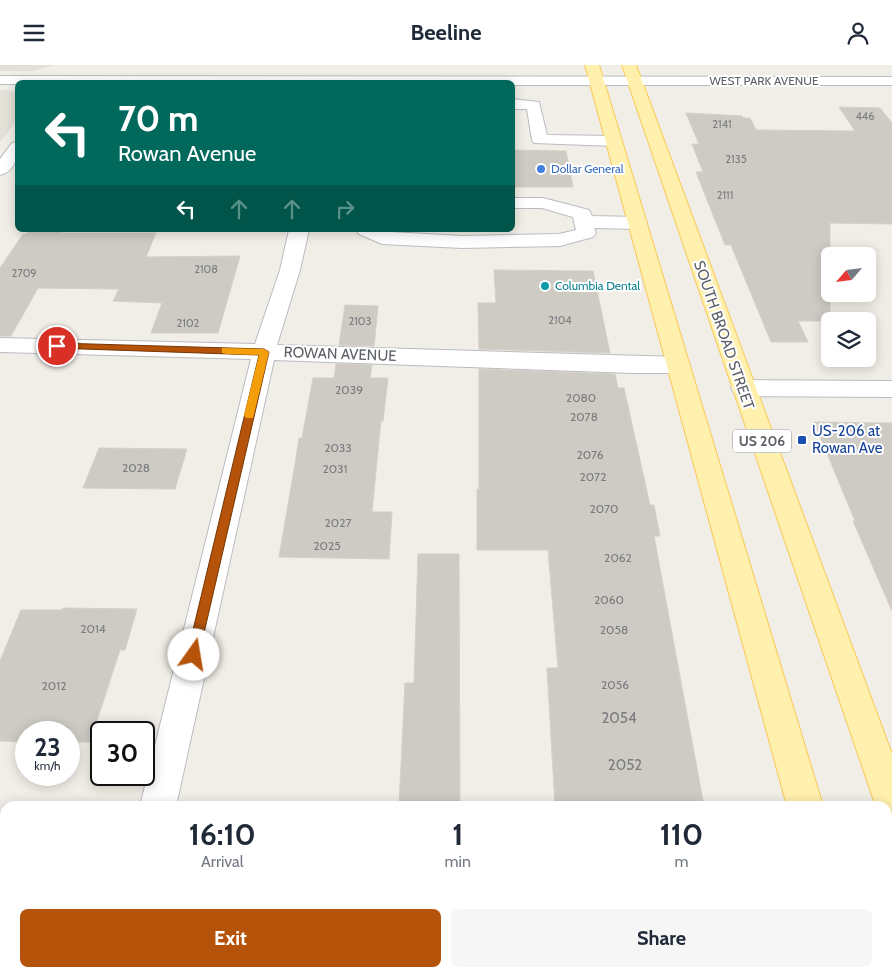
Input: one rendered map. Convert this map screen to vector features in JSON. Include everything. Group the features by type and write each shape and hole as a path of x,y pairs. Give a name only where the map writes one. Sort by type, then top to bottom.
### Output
{"main road":[{"path":"594,72 804,801"},
{"name":"SOUTH BROAD STREET","path":"632,73 892,801"}],"street":[{"path":"68,80 79,65"},
{"path":"334,80 336,65"},
{"path":"477,65 477,80"},
{"name":"WEST PARK AVENUE","path":"490,80 594,72 892,81"},
{"name":"WEST PARK AVENUE","path":"0,81 15,81"},
{"path":"515,104 534,105 540,140 614,141"},
{"path":"0,170 15,151"},
{"path":"370,232 382,238 462,243 560,241 586,233 582,214 543,203 515,203"},
{"path":"584,223 638,223"},
{"path":"159,801 264,352 290,270 299,232"},
{"name":"ROWAN AVENUE","path":"0,345 679,365"},
{"path":"743,388 892,389"}],"shaded area":[{"path":"0,65 57,65 32,71 0,71"},
{"path":"0,90 15,91 15,123 0,142"}],"building":[{"path":"839,107 880,108 892,123 892,224 830,223 830,247 821,247 821,303 830,303 830,312 821,312 821,321 798,321 808,342 771,342 731,245 725,245 696,172 703,172 692,144 699,144 686,113 742,116 743,118 750,118 756,130 855,131"},
{"name":"Dollar General","path":"515,150 566,151 573,187 515,187"},
{"path":"28,232 156,233 146,257 240,256 218,333 151,333 162,303 113,301 119,289 38,288 11,336 0,336 0,268 23,234"},
{"path":"494,270 593,271 610,353 479,349 478,303 496,303"},
{"path":"345,305 378,306 374,346 339,345"},
{"path":"336,364 372,365 370,378 388,378 383,421 381,421 372,512 392,512 389,559 279,557 299,438 302,438 313,378 334,378"},
{"path":"479,369 615,374 618,388 624,388 650,505 654,505 660,536 654,536 703,801 555,801 547,668 558,668 548,550 477,550 477,489 479,489"},
{"path":"814,422 892,423 892,611 853,521 855,521"},
{"path":"99,448 187,449 175,489 83,488"},
{"path":"418,554 459,554 460,801 399,801 405,683 414,683"},
{"path":"63,608 137,609 125,650 120,650 97,721 90,721 90,742 80,742 80,721 15,721 15,742 0,741 0,661 21,610 62,610"}],"slow traffic":[{"path":"226,351 264,352 249,415"}],"place":[{"name":"Dollar General","path":"541,169"},
{"name":"Columbia Dental","path":"545,286"},
{"name":"US-206 at Rowan Ave","path":"802,440"}],"route":[{"path":"57,346 264,352 194,655"}]}
